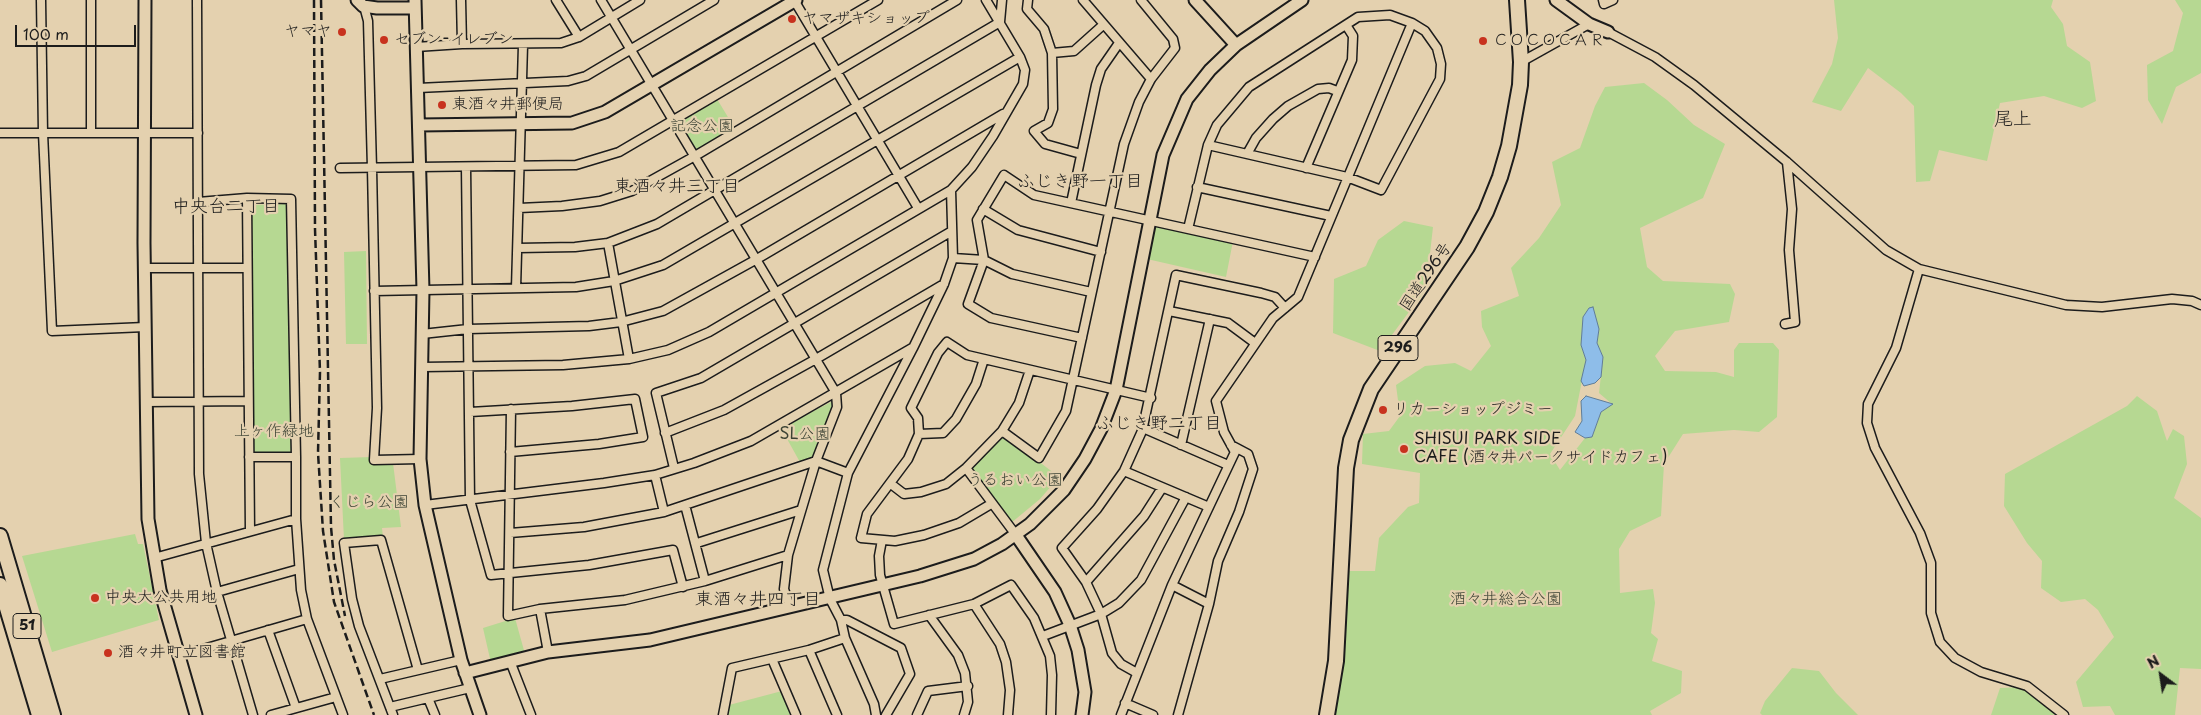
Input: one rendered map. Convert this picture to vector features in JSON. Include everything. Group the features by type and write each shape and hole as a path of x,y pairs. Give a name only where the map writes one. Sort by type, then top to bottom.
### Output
{"highway":[{"name":"国道296号","path":"1327,715 1336,661 1346,468 1352,440 1371,389 1467,247 1486,212 1509,146 1521,62 1518,0"},
{"name":"51","path":"0,536 54,715"},
{"name":"51","path":"0,585 39,715"}],"street":[{"path":"41,0 43,133 52,331 145,327"},
{"path":"91,0 91,133"},
{"path":"144,0 144,268 148,510 160,590 196,715"},
{"path":"197,0 199,474 206,543 217,592 253,715"},
{"path":"461,0 462,44"},
{"path":"556,0 579,37"},
{"path":"601,0 836,393 837,407 816,461 788,555 784,589 790,607"},
{"path":"416,47 462,44 524,45 560,43 579,37 640,0"},
{"path":"418,88 568,81 586,76 714,0"},
{"path":"419,125 572,123 605,112 795,0 918,208"},
{"path":"340,168 576,165 619,152 878,0"},
{"path":"519,208 562,206 600,201 632,191 957,0"},
{"path":"423,367 563,365 629,359 668,350 709,332 951,190 972,167 1023,84 1025,70 1020,57 986,0"},
{"path":"1000,22 1002,0"},
{"path":"1028,0 1027,9 1044,29 1052,53 1054,110 1048,123 1034,131 1045,144 1081,154"},
{"path":"1083,0 1151,80"},
{"path":"1002,431 1039,458 1066,411 1124,144 1139,102 1151,80 1175,48 1173,39 1141,0"},
{"path":"1195,0 1236,44"},
{"path":"465,673 548,652 650,640 883,585 962,564 990,551 1016,535 1042,514 1075,474 1101,429 1116,390 1163,155 1187,99 1210,70 1236,44 1302,0"},
{"path":"1556,0 1589,24 1608,32 1663,62 1694,85 1787,162 1886,250 1920,269 2066,305 2102,307 2172,300 2192,301 2201,305"},
{"path":"1602,0 1604,4 1613,0"},
{"path":"420,459 374,460 377,408 368,22 360,3 415,4 423,367 420,459 424,505 461,660 480,715"},
{"path":"1188,229 1208,145 1217,125 1249,87 1358,17 1390,15 1412,23 1425,31 1437,48 1441,64 1440,79 1382,190 1347,177 1208,145"},
{"path":"518,248 575,247 608,242 657,224 1000,22"},
{"path":"1120,715 1172,585 1235,452 1224,432 1216,401 1273,318 1298,297 1412,23"},
{"path":"1521,62 1589,24"},
{"path":"1052,53 1074,51 1103,25"},
{"path":"1306,168 1337,91 1352,60 1353,36 1346,25"},
{"path":"1071,203 1101,69 1119,43"},
{"path":"516,288 524,45"},
{"path":"374,291 576,287 614,281 663,265 1020,57"},
{"path":"1248,154 1256,138 1288,106 1318,90 1329,88 1337,91"},
{"path":"422,334 468,329 589,326 621,322 662,311 757,259 1005,113"},
{"path":"0,133 198,133"},
{"path":"1785,324 1795,322 1789,250 1792,209 1787,162"},
{"path":"466,167 470,500 491,575 589,565 673,550 683,587"},
{"path":"1082,338 991,318 968,304 984,260 977,220 1004,175 1034,195 1314,257"},
{"path":"1197,187 1331,216"},
{"path":"876,715 874,704 845,638 841,620 830,598 823,570 848,473 913,348 944,284 953,258 951,190"},
{"path":"198,202 247,198 291,199 296,519 299,569 307,619 343,715"},
{"path":"247,198 250,531"},
{"path":"983,210 1018,230 1101,252"},
{"path":"674,468 656,393 700,378 952,232"},
{"path":"608,242 629,359"},
{"path":"953,258 984,260 1012,274 1091,292"},
{"path":"144,268 247,268"},
{"path":"1920,269 1896,348 1868,404 1867,423 1875,448 1920,533 1931,563 1931,613 1940,642 1955,658 1981,672 2026,686 2064,715"},
{"path":"1137,673 1121,664 1112,653 1100,614 1086,582 1062,548 1097,509 1124,471 1142,428 1151,398 1176,275 1275,297 1284,308"},
{"path":"665,433 724,410 944,284"},
{"path":"1168,311 1228,323 1256,343"},
{"path":"1181,445 1210,319"},
{"path":"991,504 959,523 924,536 896,541 861,538 867,514 908,459 919,434 918,418 911,408 938,353 947,342 967,355 1151,398"},
{"path":"424,505 655,475 724,453 751,441 913,348"},
{"path":"919,434 943,432 956,420 976,384 984,359"},
{"path":"890,484 904,494 921,492 946,484 966,468 1002,431 1019,403 1030,370"},
{"path":"470,412 572,406 635,399 643,437 599,444 510,452"},
{"path":"146,402 248,402"},
{"path":"511,410 508,616 540,609 625,600 705,582 788,555"},
{"path":"1142,428 1228,465"},
{"path":"1178,715 1210,604 1218,561 1240,512 1252,469 1248,454 1231,445"},
{"path":"249,457 296,456"},
{"path":"510,533 584,526 664,512 816,461 848,473"},
{"path":"966,468 1016,535 1055,592 1070,625 1078,650 1085,692 1082,715"},
{"path":"1124,471 1209,507"},
{"path":"655,475 664,512"},
{"path":"1086,582 1144,516 1162,488"},
{"path":"1043,636 1100,614 1119,603 1141,580 1186,497"},
{"path":"685,506 697,543 705,582"},
{"path":"697,543 801,510"},
{"path":"154,558 296,519"},
{"path":"393,715 359,626 352,599 344,543 380,540 418,670"},
{"path":"882,540 879,556 883,585 894,624 974,604 1011,585 1034,618 1050,656 1052,675 1051,715"},
{"path":"217,592 299,569"},
{"path":"1172,585 1210,604"},
{"path":"974,604 1000,644 1006,662 1010,690 1008,715"},
{"path":"540,609 548,652"},
{"path":"929,615 958,655 968,686 968,702 964,715"},
{"path":"178,656 307,619"},
{"path":"841,620 847,620 901,648 910,674 886,715"},
{"path":"268,630 296,708"},
{"path":"722,715 732,668 809,650 845,638"},
{"path":"809,650 837,715"},
{"path":"772,659 796,715"},
{"path":"380,679 461,660"},
{"path":"510,661 531,715"},
{"path":"917,715 928,690 968,686"},
{"path":"390,707 470,688"},
{"path":"271,715 336,697"},
{"path":"428,698 435,715"},
{"path":"1125,703 1153,715"}],"green space":[{"path":"1834,0 2053,0 2051,7 2063,24 2067,46 2090,62 2096,101 2082,108 2044,96 2000,103 1987,161 1939,150 1930,181 1916,182 1914,106 1901,93 1868,68 1841,111 1812,102 1832,64 1838,38"},
{"path":"2175,0 2201,0 2201,73 2176,87 2162,124 2148,100 2147,65 2173,51 2183,13"},
{"name":"酒々井総合公園","path":"1644,83 1667,100 1694,125 1725,144 1703,198 1640,228 1647,267 1663,281 1730,284 1735,294 1729,322 1675,331 1655,356 1665,371 1716,372 1734,377 1734,350 1739,343 1773,343 1779,350 1777,417 1759,432 1734,430 1683,434 1664,464 1661,516 1630,531 1619,549 1620,593 1653,589 1655,603 1651,633 1658,639 1652,661 1682,671 1681,693 1650,711 1652,715 1331,715 1337,691 1348,571 1375,571 1379,538 1408,507 1419,503 1420,473 1362,464 1363,434 1389,431 1400,416 1396,385 1425,366 1455,363 1471,371 1491,346 1482,327 1481,311 1519,296 1511,268 1539,238 1561,205 1552,162 1580,148 1595,106 1605,87","holes":["1589,308 1599,329 1597,343 1603,357 1599,393 1612,404 1601,412 1592,437 1585,438 1560,470 1550,454 1575,416 1586,360 1581,345 1583,317"]},
{"name":"記念公園","path":"717,99 734,127 696,150 679,121"},
{"name":"上ヶ作緑地","path":"287,204 296,457 253,452 251,205"},
{"path":"1404,221 1433,227 1426,289 1380,351 1333,333 1334,279 1366,266 1378,240"},
{"path":"1153,223 1233,241 1226,277 1147,259"},
{"path":"366,251 367,344 346,344 344,252"},
{"path":"2137,396 2157,411 2167,441 2173,429 2184,436 2187,464 2174,498 2201,518 2201,669 2180,668 2175,715 2115,715 2110,706 2083,707 2076,682 2114,637 2098,610 2085,599 2061,602 2041,588 2042,561 2027,543 2004,506 2005,474 2127,406"},
{"name":"SL公園","path":"833,401 835,407 814,460 801,464 781,428"},
{"name":"うるおい公園","path":"1003,434 1059,477 1040,499 1011,523 968,469"},
{"name":"くじら公園","path":"372,457 393,463 401,527 382,528 383,538 344,540 340,458"},
{"name":"中央大公共用地","path":"135,534 138,544 143,544 159,620 52,652 22,556"},
{"path":"515,618 525,654 491,663 483,628"},
{"path":"1792,668 1819,671 1836,693 1858,715 1762,715 1760,713 1765,701"},
{"path":"2023,687 2040,699 2056,715 1991,715 2000,688"},
{"path":"782,691 793,715 726,715 729,705"}],"water":[{"path":"1593,307 1599,329 1597,343 1603,357 1601,377 1595,383 1584,386 1581,381 1586,360 1581,345 1583,317 1589,308"},
{"path":"1586,396 1613,404 1601,412 1592,437 1585,438 1575,432 1582,421 1581,401"}],"railway":[{"path":"314,0 315,229 320,372 318,453 323,531 334,602 374,715"},
{"path":"321,0 331,527 334,560 345,616"}],"place":[{"name":"ヤマザキショップ","path":"792,19"},
{"name":"ヤマヤ","path":"342,32"},
{"name":"セブン-イレブン","path":"384,40"},
{"name":"ＣＯＣＯＣＡＲ","path":"1483,41"},
{"name":"東酒々井郵便局","path":"442,105"},
{"name":"リカーショップジミー","path":"1383,410"},
{"name":"SHISUI PARK SIDE CAFE (酒々井パークサイドカフェ)","path":"1404,449"},
{"name":"中央大公共用地","path":"95,598"},
{"name":"酒々井町立図書館","path":"108,653"}],"district":[{"name":"尾上","path":"2013,120"},
{"name":"ふじき野一丁目","path":"1080,182"},
{"name":"東酒々井三丁目","path":"677,187"},
{"name":"中央台二丁目","path":"226,207"},
{"name":"ふじき野二丁目","path":"1159,424"},
{"name":"東酒々井四丁目","path":"758,600"}]}
